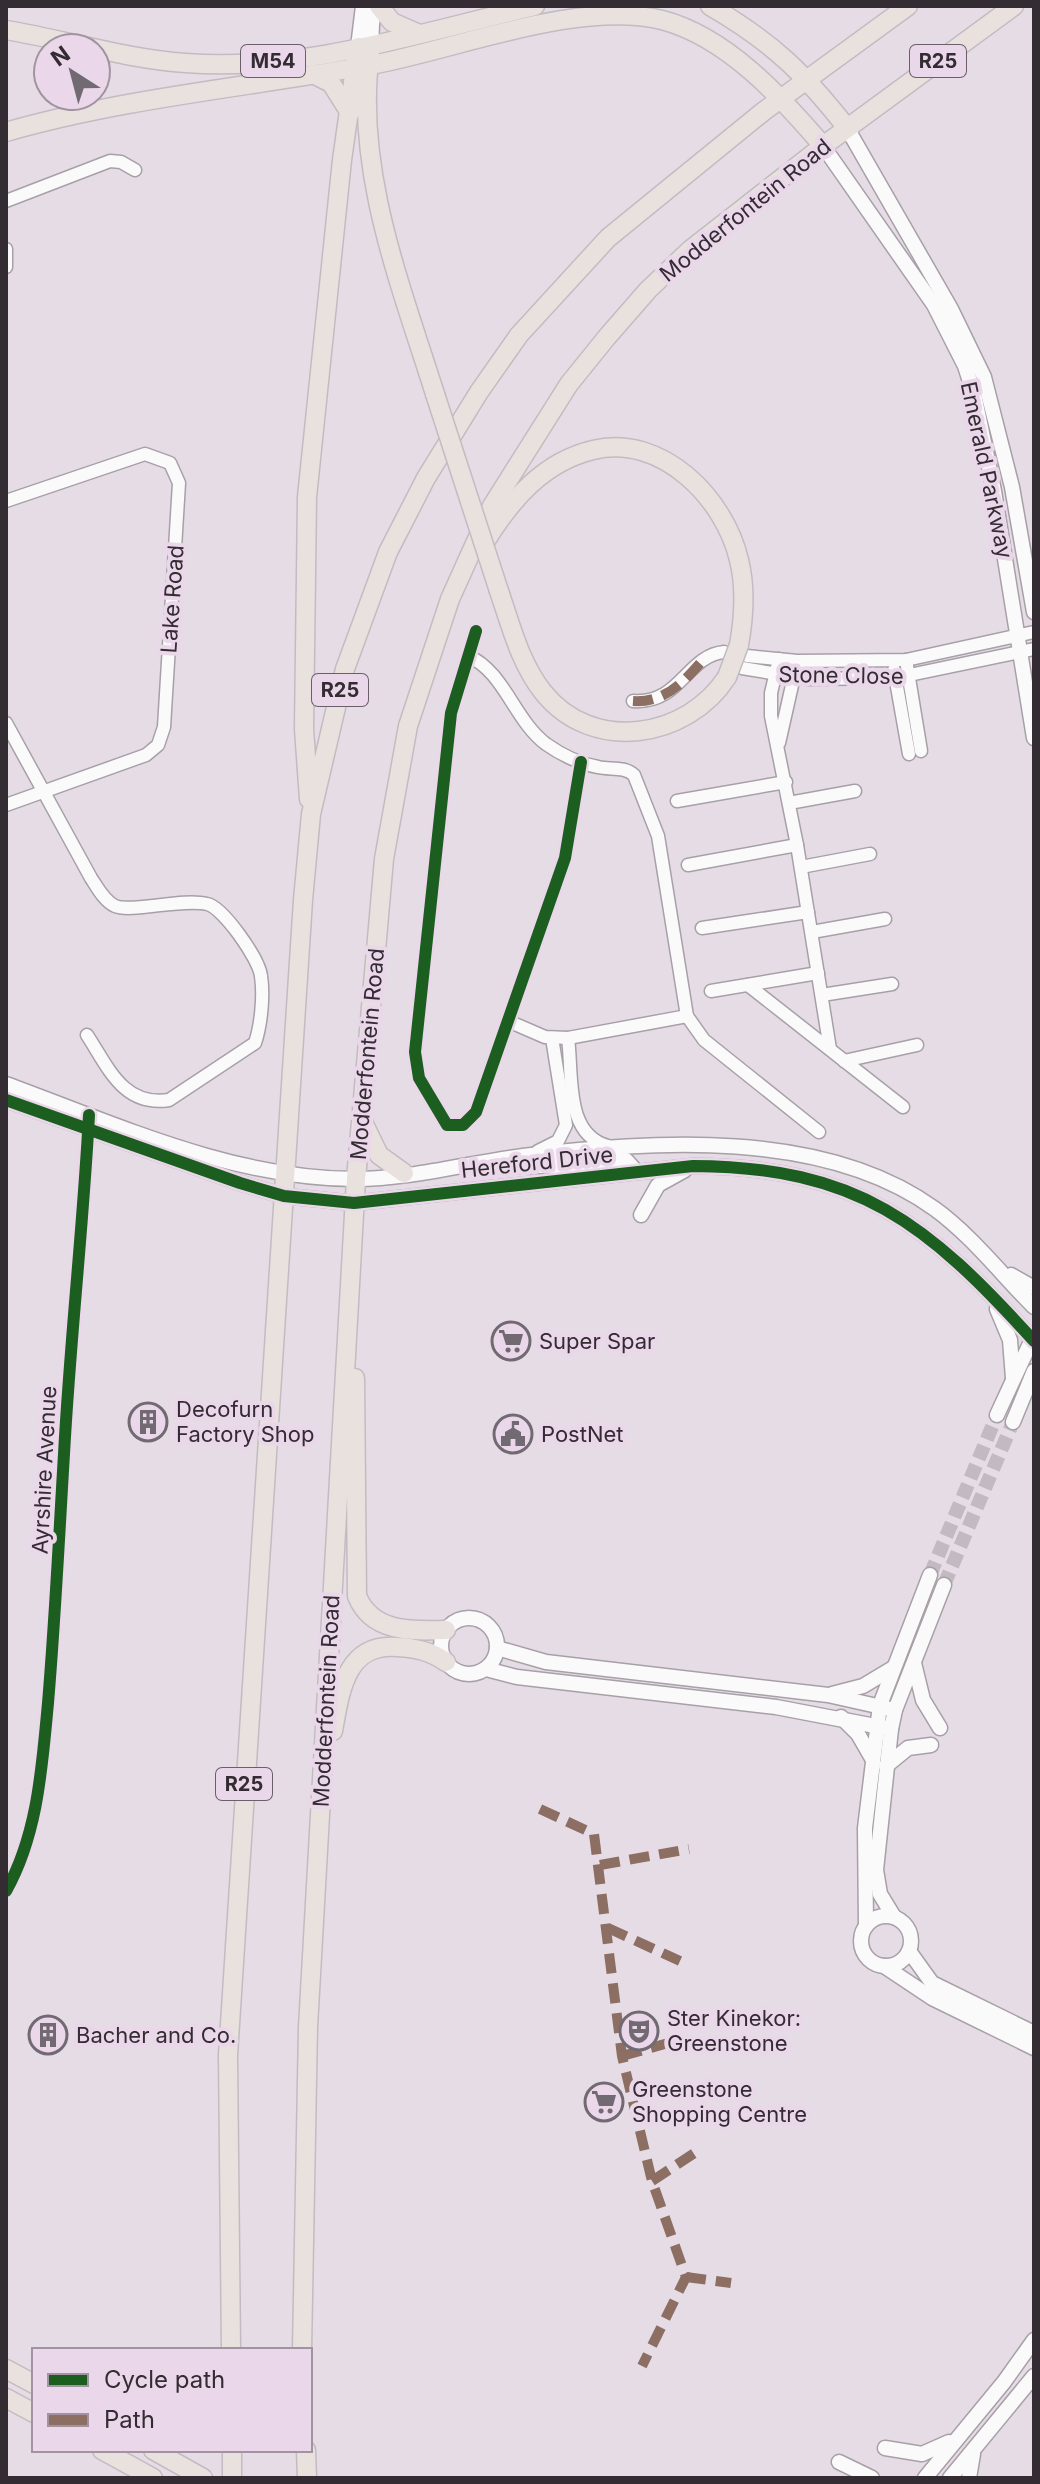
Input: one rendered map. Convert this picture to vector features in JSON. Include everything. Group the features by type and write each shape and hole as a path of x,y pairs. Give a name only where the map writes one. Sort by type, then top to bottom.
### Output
{"main road":[{"path":"376,6 399,27 417,33"},
{"name":"M54","path":"6,30 187,63 270,62 365,46 535,6"},
{"path":"710,6 746,27 808,78 847,128"},
{"name":"R25","path":"228,2348 228,2055 284,1196 311,814 345,669 388,552 426,478 479,392 519,335 608,238 782,98 908,6"},
{"name":"Modderfontein Road","path":"302,2348 308,2027 354,1203 384,859 408,726 450,599 500,493 531,439 597,349 648,290 690,250 823,146 1014,6"},
{"name":"M54","path":"6,132 93,112 362,66 569,18 637,15 688,31 731,57 782,98 823,146"},
{"path":"311,814 304,729 307,510 342,160 365,46"},
{"path":"362,66 377,194 435,394 499,591 524,661 545,695 559,709 593,726 639,732 664,727 706,704 733,661 743,582 725,523 685,473 669,462 633,450 595,449 569,458 521,491 450,599"},
{"path":"313,74 331,83 350,113"},
{"path":"361,1118 379,1155 404,1173"},
{"path":"347,1323 355,1370 357,1596 368,1615 385,1626 446,1630"},
{"path":"320,1795 339,1700 351,1665 362,1654 384,1646 420,1649 446,1662"},
{"path":"6,2369 32,2383"},
{"path":"6,2398 32,2412"},
{"path":"106,2452 153,2478"},
{"path":"157,2452 203,2478"},
{"path":"232,2452 232,2478"},
{"path":"306,2452 307,2478"}],"street":[{"path":"363,6 365,46"},
{"path":"365,46 376,6"},
{"name":"Emerald Parkway","path":"847,128 951,309 984,377 1007,463 1034,612"},
{"name":"Emerald Parkway","path":"823,146 934,305 965,366 982,429 1018,635 1028,651 1034,738"},
{"path":"6,201 110,161 121,162 135,170"},
{"path":"6,249 6,267"},
{"name":"Lake Road","path":"6,501 145,454 170,463 179,483 164,727 158,745 146,755 6,805"},
{"path":"476,631 451,713 415,1052 419,1078 447,1125 463,1125 476,1112 570,842 581,762"},
{"name":"Stone Close","path":"733,661 906,660 1034,632"},
{"name":"Stone Close","path":"733,661 774,675 794,678 902,678 1028,651"},
{"path":"468,656 487,666 525,725 555,750 581,762 630,771 653,820 687,1016 704,1040 819,1132"},
{"path":"779,659 770,704 801,867 830,1049"},
{"path":"892,660 902,678 915,752"},
{"path":"902,678 906,660"},
{"path":"633,701 647,702 665,695 683,682 702,661 733,661"},
{"path":"779,743 797,661"},
{"path":"6,723 107,900 116,906 163,902 204,903 217,908 233,928 261,976 255,1043 169,1100 143,1099 124,1092 87,1035"},
{"path":"677,801 786,782"},
{"path":"789,803 855,791"},
{"path":"688,865 797,845"},
{"path":"801,867 870,854"},
{"path":"702,928 808,912"},
{"path":"812,932 885,919"},
{"path":"711,991 818,973"},
{"path":"822,995 892,984"},
{"path":"748,985 903,1107"},
{"path":"508,1021 552,1038 568,1038 687,1016"},
{"path":"524,1156 558,1141 566,1125 552,1038"},
{"path":"568,1038 580,1127 597,1143 614,1148"},
{"path":"844,1061 917,1045"},
{"name":"Hereford Drive","path":"6,1084 89,1121 284,1196 354,1203 693,1166 781,1173 814,1180 853,1194 920,1229 975,1277 1033,1338"},
{"name":"Hereford Drive","path":"6,1100 250,1167 356,1179 524,1156 614,1148 715,1144 799,1155 865,1174 909,1193 935,1209 1034,1307"},
{"name":"Ayrshire Avenue","path":"6,1891 17,1871 30,1828 41,1770 58,1592 64,1452 89,1121"},
{"path":"485,1162 532,1167 626,1160 636,1171"},
{"path":"641,1215 658,1185 693,1166"},
{"path":"973,1244 1010,1274 1034,1288"},
{"path":"975,1277 1008,1332 1013,1378"},
{"path":"997,1415 1033,1338"},
{"path":"1013,1422 1028,1395 1034,1371"},
{"path":"930,1575 880,1705 884,1726 864,1852 866,1926 861,1938 865,1954 932,1998 1034,2048"},
{"path":"884,1726 895,1710 944,1585"},
{"path":"465,1618 483,1621 495,1634 495,1660 486,1669 471,1675 461,1674 446,1662 441,1644 446,1630 465,1618"},
{"path":"497,1648 546,1662 828,1695 895,1710"},
{"path":"914,1663 923,1700 940,1728"},
{"path":"828,1695 863,1686 894,1667"},
{"path":"486,1669 517,1677 841,1717 884,1726"},
{"path":"841,1717 879,1763 876,1870 880,1894 894,1917 910,1932 909,1951 900,1962 884,1966"},
{"path":"879,1763 908,1748 931,1745"},
{"name":"Ayrshire Avenue","path":"6,1874 30,1828"},
{"path":"866,1926 882,1916 894,1917"},
{"path":"909,1951 932,1983 1034,2033"},
{"path":"925,2478 1034,2340"},
{"path":"950,2478 1034,2376"},
{"path":"885,2448 922,2454 940,2449 960,2436"},
{"path":"969,2478 974,2450"},
{"path":"839,2462 872,2478"}],"tunnel":[{"path":"930,1575 997,1415"},
{"path":"944,1585 1013,1422"}],"marked path":[{"path":"633,701 654,699 672,690 702,661"},
{"path":"540,1809 594,1834 622,2056 652,2181 686,2277 642,2366"},
{"path":"600,1865 689,1849"},
{"path":"608,1928 680,1961"},
{"path":"622,2056 679,2040"},
{"path":"652,2181 702,2148"},
{"path":"686,2277 731,2283"}],"cycle path":[{"path":"476,631 451,713 415,1052 419,1078 447,1125 463,1125 476,1112 565,858 581,762"},
{"path":"6,1100 240,1183 284,1196 354,1203 693,1166 751,1169 801,1177 845,1191 885,1210 923,1234 959,1264 1034,1341"},
{"path":"6,1891 17,1869 32,1823 43,1751 89,1115"}],"place":[{"name":"Super Spar","path":"511,1341"},
{"name":"Decofurn Factory Shop","path":"148,1422"},
{"name":"PostNet","path":"513,1434"},
{"name":"Ster Kinekor: Greenstone","path":"639,2031"},
{"name":"Bacher and Co.","path":"48,2035"},
{"name":"Greenstone Shopping Centre","path":"604,2102"}]}
